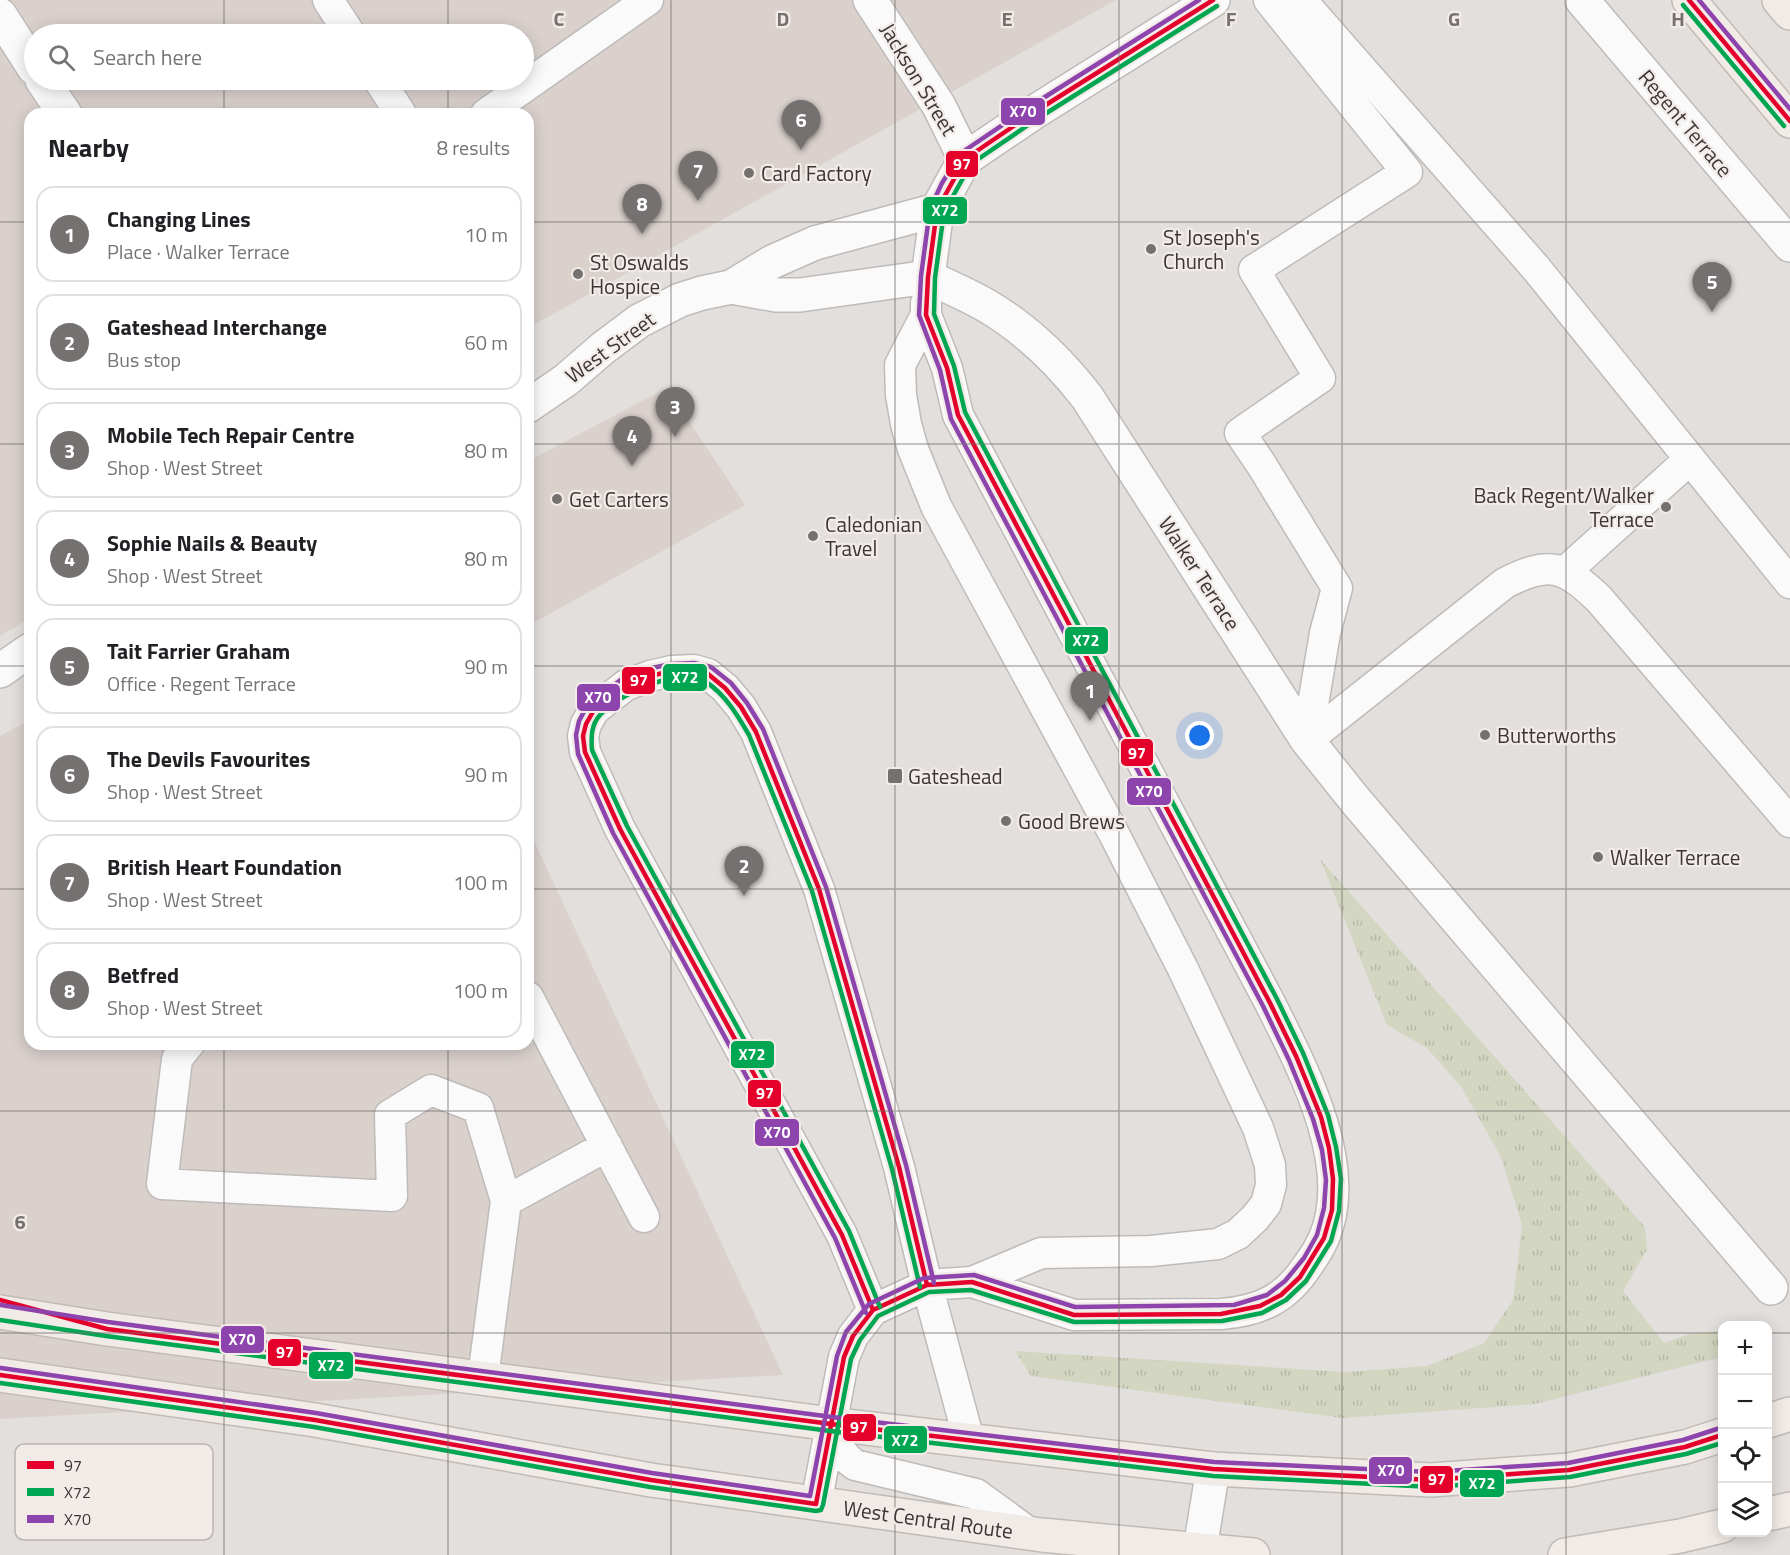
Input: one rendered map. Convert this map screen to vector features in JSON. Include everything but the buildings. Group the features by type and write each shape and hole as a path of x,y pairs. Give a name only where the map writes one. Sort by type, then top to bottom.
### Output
{"highway":[{"path":"1689,0 1790,121"},
{"path":"1779,0 1790,13"},
{"path":"0,1312 119,1330 831,1424 1213,1469 1431,1480 1569,1470 1685,1447 1718,1436"},
{"name":"West Central Route","path":"0,1375 315,1420 651,1480 816,1504 1035,1533 1200,1552 1253,1555"},
{"path":"1772,1419 1790,1414"},
{"path":"1772,1513 1790,1509"},
{"path":"1565,1555 1680,1536 1718,1527"}],"street":[{"name":"Jackson Street","path":"870,0 939,106 965,159"},
{"path":"927,277 937,210 965,159 1033,113 1213,0"},
{"name":"Regent Terrace","path":"1582,0 1790,245"},
{"path":"0,15 24,52"},
{"path":"49,90 61,108"},
{"name":"West Street","path":"534,402 566,380 639,321 681,300 731,287 771,262 815,243 937,210"},
{"name":"Walker Terrace","path":"927,277 987,306 1033,339 1065,369 1087,397 1307,740 1355,800 1772,1288"},
{"name":"West Street","path":"731,287 776,295 801,295 927,277"},
{"path":"0,670 24,654"},
{"path":"1200,1552 1213,1469"},
{"path":"1035,1533 1071,1555"}],"lane":[{"path":"328,0 344,24"},
{"path":"534,80 648,0"},
{"path":"1269,0 1407,172 1254,270 1320,378 1240,433 1337,588 1325,633 1307,740"},
{"path":"1301,0 1535,267 1790,583"},
{"path":"385,90 397,108"},
{"path":"495,108 520,90"},
{"path":"927,277 926,315 947,368 958,415 1270,1003 1301,1066 1316,1102 1324,1131 1332,1183 1332,1204 1327,1229 1305,1270 1295,1283 1273,1301 1244,1312 1074,1315 972,1282"},
{"path":"816,1504 844,1357 853,1336 873,1310 927,1285 972,1282 1041,1253 1151,1251 1218,1244 1238,1234 1255,1218 1266,1204 1271,1185 1269,1166 1258,1128 1183,969 1113,832 936,506 925,480 906,424 901,395 900,365 926,315"},
{"path":"1565,572 1689,460"},
{"path":"1307,740 1505,583 1527,572 1553,569 1565,572 1580,581 1599,599 1790,822"},
{"path":"873,1310 842,1235 620,829 585,752 583,736 586,724 594,710 626,686 650,676 672,671 694,670 708,674 725,688 741,707 756,732 819,889 899,1167 927,1285 969,1440"},
{"path":"534,1008 644,1217"},
{"path":"184,1050 177,1059 162,1184 392,1196 390,1116 431,1090 478,1107 506,1201 483,1378"},
{"path":"506,1201 607,1146"},
{"path":"831,1424 833,1438 842,1455 855,1465 976,1494 1035,1533"}],"shaded area":[{"path":"0,0 1116,0 534,325 534,108 24,108 24,622 0,636"},
{"path":"667,388 745,505 534,623 534,458"},
{"path":"24,723 24,1050 534,1050 534,841 783,1375 0,1419 0,736"}],"green space":[{"path":"1320,859 1645,1227 1647,1249 1623,1291 1664,1343 1690,1334 1718,1330 1718,1358 1535,1404 1342,1418 1031,1376 1015,1351 1346,1372 1427,1366 1484,1343 1513,1300 1522,1225 1501,1157 1462,1088 1427,1048 1387,1025"}],"transit line":[{"name":"X70","path":"1,1368 316,1413 652,1473 810,1496 837,1356 846,1332 869,1304 924,1278 974,1275 1075,1307 1234,1305 1267,1295 1285,1281 1304,1258 1317,1235 1324,1208 1326,1180 1322,1150 1313,1119 1289,1060 1263,1006 951,419 940,370 919,315 921,276 930,209 942,183 961,153 1029,107 1199,0"},
{"name":"97","path":"0,1375 315,1420 651,1480 816,1504 844,1357 853,1336 873,1310 927,1285 972,1282 1074,1315 1221,1314 1260,1306 1281,1295 1300,1277 1324,1238 1332,1210 1333,1179 1329,1148 1321,1117 1296,1056 1270,1003 958,415 947,368 926,315 928,277 937,210 965,159 1033,113 1213,0"},
{"name":"97","path":"1689,0 1790,121"},
{"name":"X70","path":"1699,0 1790,109"},
{"name":"X72","path":"1683,5 1784,126"},
{"name":"X72","path":"0,1383 314,1427 650,1487 816,1511 821,1510 823,1505 851,1359 860,1340 878,1316 929,1292 971,1290 1074,1322 1222,1321 1262,1313 1286,1300 1306,1281 1331,1241 1339,1211 1341,1179 1328,1115 1303,1053 1277,999 965,412 954,366 934,314 935,278 944,212 971,164 1037,119 1217,6"},
{"name":"X70","path":"866,1313 835,1238 613,833 578,754 576,735 579,721 587,706 623,678 647,669 671,664 694,663 711,667 731,683 763,729 826,887 906,1165 934,1283"},
{"name":"97","path":"873,1310 842,1235 620,829 585,752 583,736 586,724 594,710 626,685 672,671 694,670 708,674 725,688 741,707 756,732 819,889 899,1167 927,1285"},
{"name":"X72","path":"880,1307 849,1231 627,826 592,750 592,731 597,719 609,707 634,691 681,677 706,682 725,699 749,735 812,891 892,1169 920,1287"},
{"name":"97","path":"0,1300 107,1329 831,1424 1213,1469 1431,1480 1569,1470 1685,1447 1718,1436"},
{"name":"X70","path":"1,1305 108,1322 832,1417 1214,1462 1431,1472 1568,1463 1683,1440 1718,1429"},
{"name":"X72","path":"0,1320 106,1336 830,1431 1213,1476 1432,1487 1570,1477 1686,1454 1718,1444"}],"place":[{"name":"The Devils Favourites","path":"801,150"},
{"name":"Card Factory","path":"749,173"},
{"name":"British Heart Foundation","path":"698,201"},
{"name":"Betfred","path":"642,234"},
{"name":"St Joseph's Church","path":"1151,249"},
{"name":"St Oswalds Hospice","path":"578,274"},
{"name":"Tait Farrier Graham","path":"1712,312"},
{"name":"Mobile Tech Repair Centre","path":"675,437"},
{"name":"Sophie Nails & Beauty","path":"632,466"},
{"name":"Get Carters","path":"557,499"},
{"name":"Back Regent/Walker Terrace","path":"1666,507"},
{"name":"Caledonian Travel","path":"813,536"},
{"name":"Changing Lines","path":"1090,721"},
{"name":"Butterworths","path":"1485,735"},
{"name":"Gateshead","path":"895,776"},
{"name":"Good Brews","path":"1006,821"},
{"name":"Walker Terrace","path":"1598,857"},
{"name":"Gateshead Interchange","path":"744,896"}]}
